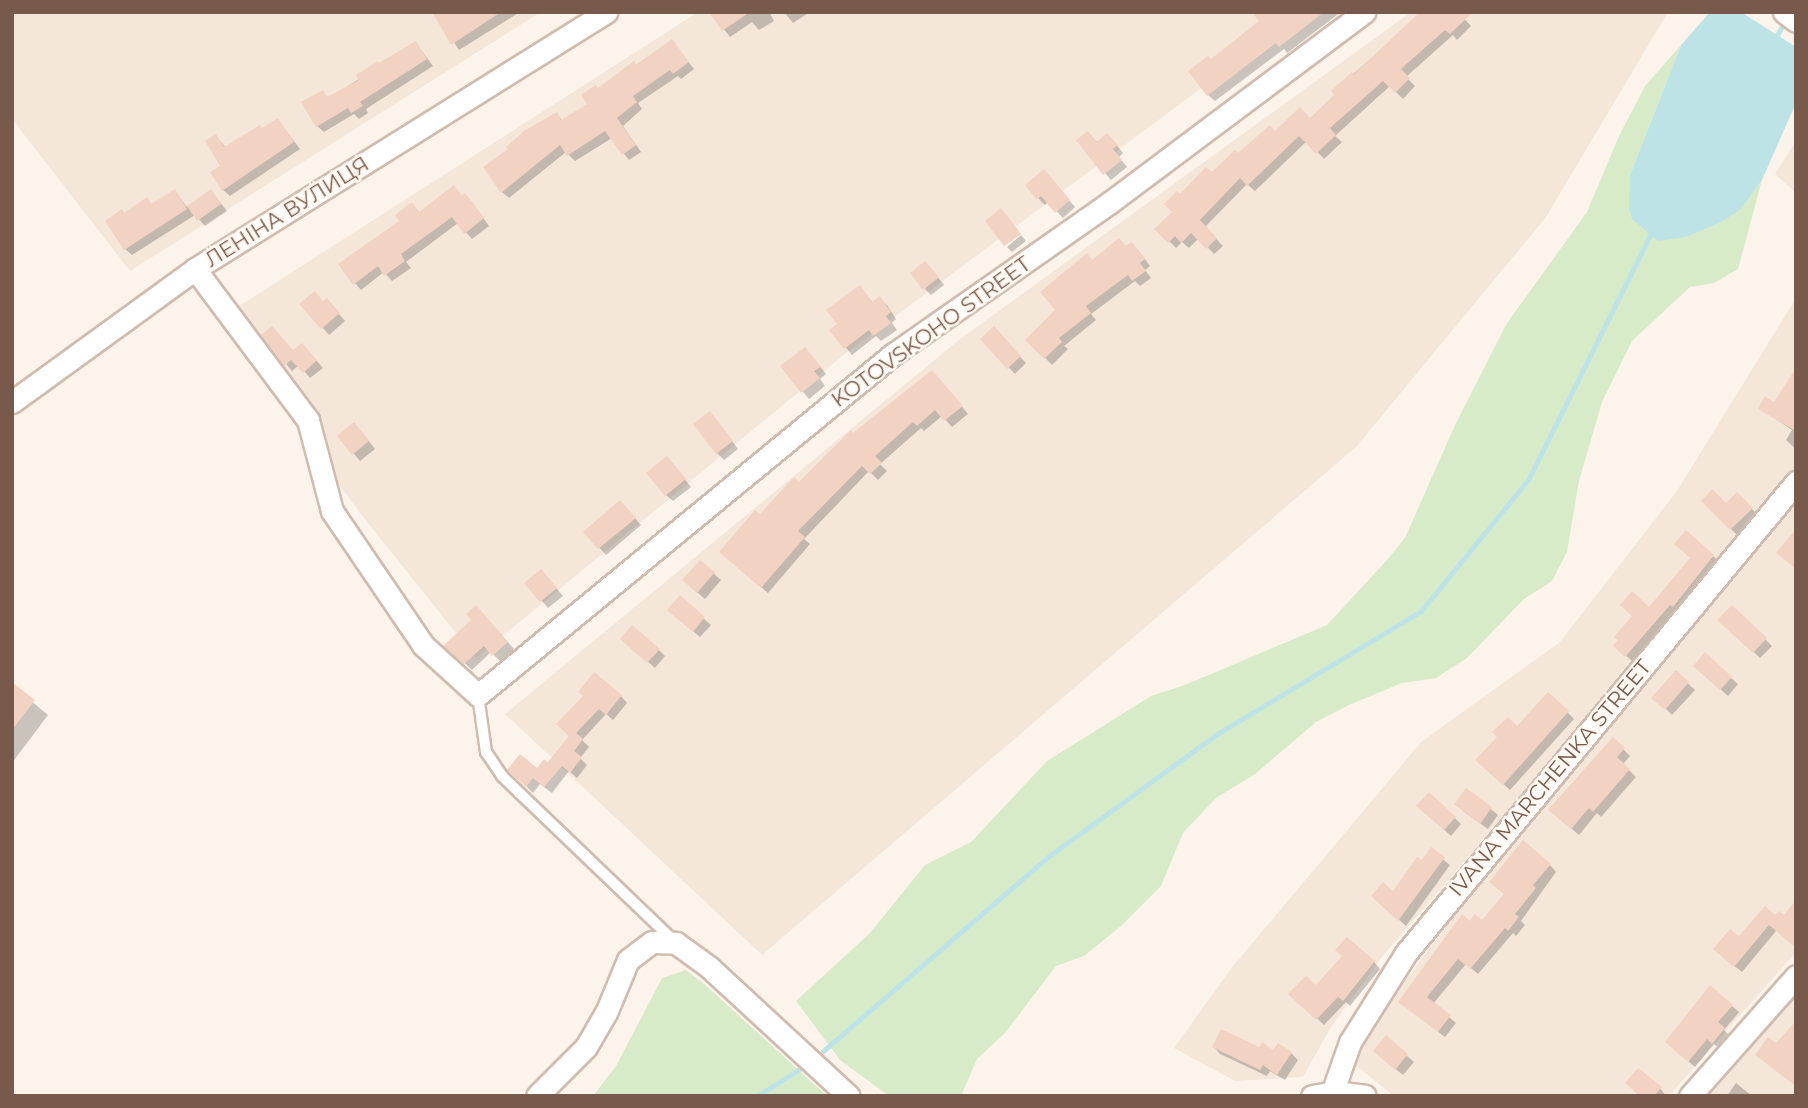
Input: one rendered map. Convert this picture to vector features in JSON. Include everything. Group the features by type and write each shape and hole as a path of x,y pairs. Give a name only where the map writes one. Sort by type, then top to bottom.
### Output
{"street":[{"name":"ЛЕНІНА ВУЛИЦЯ","path":"478,695 423,645 332,511 308,420 195,269 606,12"},
{"name":"KOTOVSKOHO STREET","path":"478,695 892,355 1109,203 1364,12"},
{"path":"1784,12 1796,21"},
{"path":"12,402 195,269"},
{"name":"IVANA MARCHENKA STREET","path":"1332,1094 1350,1042 1406,953 1796,482"},
{"path":"537,1096 586,1047 606,1013 628,960 652,942 676,943 709,967 849,1096"},
{"path":"1690,1096 1796,976"},
{"path":"1312,1096 1365,1096"}],"lane":[{"path":"478,695 486,752 502,776 676,943"}],"shaded area":[{"path":"12,12 541,12 130,271 12,119"},
{"path":"698,12 1303,12 846,353 476,658 360,513 219,319"},
{"path":"1411,12 1668,12 1546,217 1356,447 762,955 505,714 960,339"},
{"path":"1796,141 1796,193 1775,174"},
{"path":"1796,298 1796,469 1599,705 1381,958 1331,1027 1303,1077 1235,1081 1174,1048 1230,970 1421,742 1560,642 1677,491"},
{"path":"1796,502 1796,952 1669,1096 1394,1096 1353,1063 1378,1017 1461,907"},
{"path":"1796,996 1796,1096 1709,1096"}],"green space":[{"path":"1681,45 1630,175 1739,210 1762,180 1738,269 1714,283 1690,287 1632,341 1602,402 1579,481 1567,552 1552,581 1524,599 1467,658 1436,678 1402,683 1316,722 1255,774 1216,798 1183,833 1161,886 1121,926 1084,956 1056,966 1005,1033 977,1059 961,1096 889,1096 840,1060 796,1001 870,933 925,865 971,842 1047,761 1151,696 1185,685 1327,625 1387,560 1405,538 1455,425 1507,323 1587,212 1619,136 1645,86"},
{"path":"686,970 827,1096 593,1096 616,1066 662,978"}],"water":[{"path":"1710,12 1741,12 1796,47 1796,103 1762,180 1740,210 1719,223 1686,237 1658,241 1632,219 1629,208 1630,175 1681,45"}],"building":[{"path":"432,12 501,12 451,45"},
{"path":"709,12 750,12 722,31"},
{"path":"1252,12 1324,12 1279,47 1276,43 1207,96 1188,71 1208,56 1211,59 1259,21"},
{"path":"1420,12 1473,12 1450,34 1445,30 1401,69 1410,78 1395,93 1383,81 1330,128 1336,135 1316,154 1299,136 1247,186 1240,178 1200,220 1217,238 1206,249 1191,233 1181,243 1175,236 1168,243 1154,229 1172,212 1164,204 1177,191 1180,194 1206,167 1212,172 1235,150 1238,153 1270,125 1275,131 1300,107 1310,118 1334,95 1331,91 1352,72 1354,74"},
{"path":"672,39 689,62 673,74 670,70 633,96 637,102 617,118 636,145 622,155 605,131 567,156 560,145 501,193 483,167 508,149 506,147 524,131 557,112 561,120 587,104 581,95 596,85 598,88 634,61 636,65"},
{"path":"416,41 427,59 360,102 363,106 351,113 348,108 316,127 301,102 323,90 327,97 359,80 356,75 378,61 379,63"},
{"path":"278,118 294,142 222,191 210,172 220,166 205,141 216,134 224,147 260,125 262,128"},
{"path":"1088,131 1097,142 1107,133 1118,145 1113,149 1122,160 1103,175 1076,140"},
{"path":"1044,169 1070,200 1055,213 1041,196 1037,200 1025,185"},
{"path":"454,185 462,196 465,193 484,218 464,234 452,217 401,254 405,261 384,276 378,266 353,285 338,264 399,221 395,215 412,202 419,212"},
{"path":"175,189 187,209 124,250 105,221 122,209 124,213 147,197 151,204"},
{"path":"211,189 221,204 197,221 187,206"},
{"path":"1001,208 1021,234 1004,246 985,221"},
{"path":"1119,238 1126,246 1132,242 1145,259 1140,263 1146,271 1132,281 1128,275 1086,306 1091,313 1059,338 1062,342 1044,359 1025,340 1055,310 1040,292 1087,253 1092,260"},
{"path":"925,261 939,277 923,290 910,273"},
{"path":"860,285 872,302 880,296 891,312 886,316 891,323 873,336 869,330 844,349 829,330 837,324 826,310"},
{"path":"315,291 323,301 327,298 340,313 321,329 299,304"},
{"path":"272,326 293,350 302,343 317,360 303,373 291,360 284,366 261,335"},
{"path":"994,326 1021,356 1007,369 980,339"},
{"path":"805,347 821,367 814,371 820,378 801,393 780,366"},
{"path":"1796,368 1796,431 1758,409 1765,396 1774,402"},
{"path":"932,370 963,406 944,421 935,410 917,426 913,422 875,456 882,463 870,474 862,466 798,531 805,537 761,588 719,552 755,510 760,514 794,477 799,482 851,430 853,433"},
{"path":"710,411 733,441 716,454 693,424"},
{"path":"354,422 369,441 352,455 337,436"},
{"path":"667,456 686,479 665,496 646,473"},
{"path":"1712,489 1726,503 1737,492 1753,508 1730,530 1701,501"},
{"path":"620,500 636,518 598,549 583,532"},
{"path":"1796,529 1796,569 1776,553"},
{"path":"1686,530 1714,555 1673,607 1670,605 1625,657 1613,646 1618,640 1614,637 1632,616 1620,605 1632,591 1649,607 1690,558 1674,544"},
{"path":"700,560 715,572 697,593 682,580"},
{"path":"541,569 557,588 540,602 524,583"},
{"path":"680,595 705,617 693,632 667,610"},
{"path":"476,605 508,642 492,656 484,646 464,664 443,646 471,620 466,614"},
{"path":"1732,605 1767,638 1753,653 1717,620"},
{"path":"632,625 660,649 647,663 620,639"},
{"path":"1705,652 1732,677 1720,690 1693,666"},
{"path":"1676,670 1689,682 1665,710 1651,698"},
{"path":"594,672 622,695 606,715 599,709 576,733 583,739 574,751 582,757 570,773 562,766 544,787 533,778 526,787 507,770 520,754 537,768 544,759 548,762 569,736 556,724 583,696 578,692"},
{"path":"12,682 35,700 12,730"},
{"path":"1548,692 1569,711 1503,785 1475,760 1497,737 1492,732 1508,717 1517,726"},
{"path":"1613,737 1625,748 1617,757 1630,769 1593,812 1589,808 1571,829 1548,810"},
{"path":"1466,788 1492,807 1480,824 1454,804"},
{"path":"1429,792 1456,817 1444,830 1416,806"},
{"path":"1523,840 1551,864 1533,885 1536,888 1515,914 1519,917 1508,931 1505,928 1470,969 1458,959 1427,997 1451,1015 1438,1032 1398,1002 1462,914 1470,921 1475,914 1482,920 1504,894 1489,882"},
{"path":"1431,847 1445,857 1398,921 1371,896 1383,882 1393,891 1417,857 1422,860"},
{"path":"1796,900 1796,948 1769,925 1734,967 1713,949 1730,929 1739,936 1765,906 1775,915 1779,911 1784,915"},
{"path":"1347,937 1375,961 1343,1001 1338,997 1316,1020 1288,994 1306,976 1316,985 1342,956 1335,950"},
{"path":"1710,985 1733,1005 1718,1022 1725,1028 1712,1044 1707,1039 1688,1062 1665,1042"},
{"path":"1796,1021 1796,1086 1755,1055 1768,1037 1776,1043"},
{"path":"1221,1029 1259,1047 1262,1042 1273,1050 1278,1043 1292,1052 1277,1075 1263,1065 1260,1070 1212,1047"},
{"path":"1386,1035 1408,1054 1395,1070 1373,1051"},
{"path":"1638,1068 1662,1087 1654,1096 1640,1096 1625,1083"}],"waterway":[{"path":"1774,41 1783,24"},
{"path":"823,1051 1049,856 1217,734 1421,611 1528,480 1653,229"},
{"path":"757,1096 801,1068"}]}
